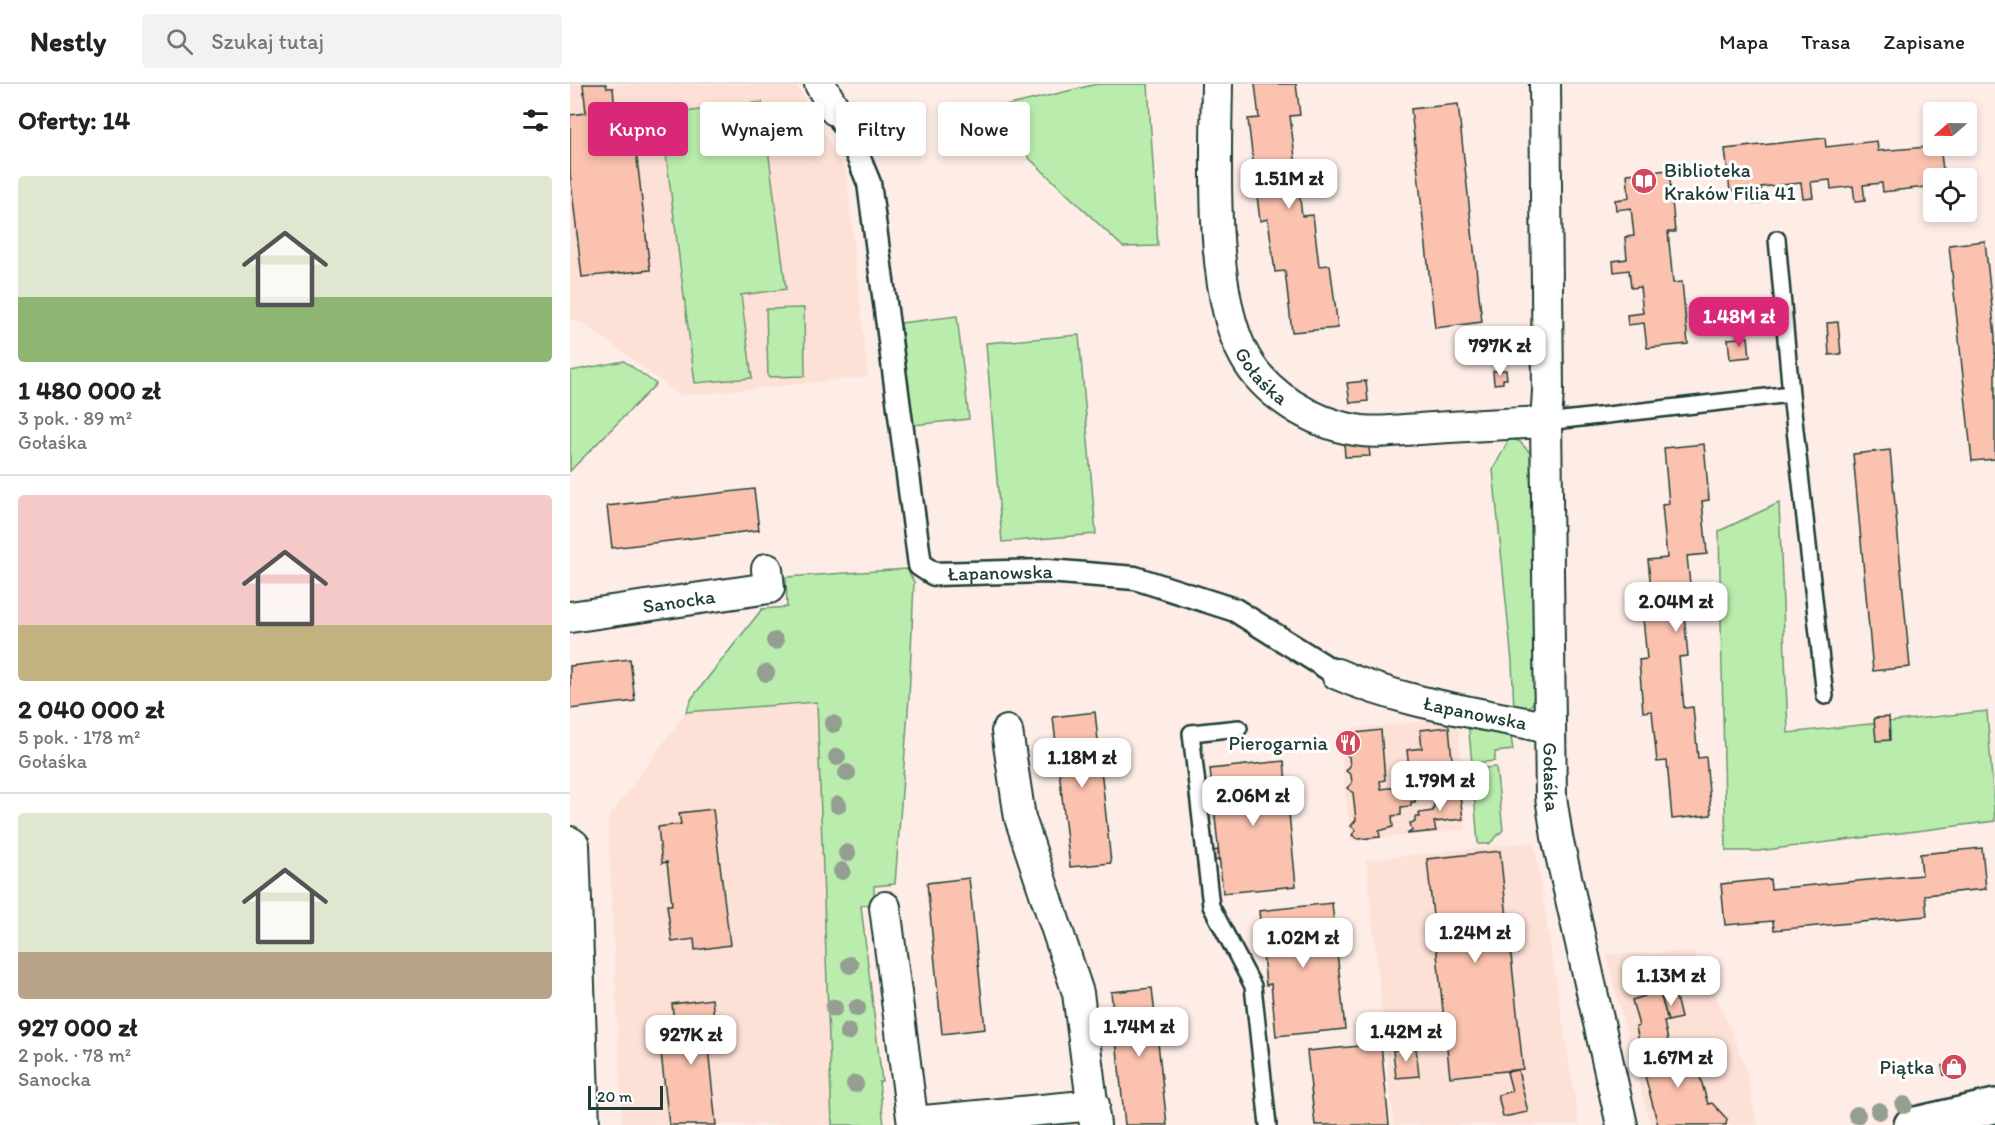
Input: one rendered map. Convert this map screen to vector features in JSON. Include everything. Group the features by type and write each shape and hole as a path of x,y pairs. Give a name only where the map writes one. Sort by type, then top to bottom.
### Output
{"street":[{"name":"Łapanowska","path":"820,84 848,132 869,183 920,565 934,574 1048,571 1135,578 1234,610 1337,674 1372,689 1463,713 1549,728"},
{"name":"Gołaśka","path":"1217,84 1218,230 1224,283 1238,341 1245,357 1262,379 1277,393 1307,413 1356,430 1383,431 1546,422"},
{"name":"Gołaśka","path":"1545,84 1548,391 1546,422 1551,797 1557,837 1622,1125"},
{"name":"Sanocka","path":"570,617 769,588 767,569"},
{"path":"885,907 913,1124 1094,1115 1078,993 1020,818 1007,731"},
{"path":"570,842 574,845 576,1037 584,1125"},
{"path":"1911,1125 1995,1106"}],"lane":[{"path":"1777,239 1791,393 1825,696"},
{"path":"1546,422 1791,393"},
{"path":"1239,728 1191,733 1211,906 1253,986 1268,1125"}],"shaded area":[{"path":"570,84 796,84 806,102 700,102 700,156 824,156 824,133 846,172 868,377 681,396 585,324 570,319"},
{"path":"817,702 832,1125 622,1125 608,818 686,712"},
{"path":"1458,718 1466,830 1351,841 1338,730"},
{"path":"1534,842 1579,1125 1394,1125 1366,860"},
{"path":"1694,952 1719,1002 1744,1063 1758,1125 1650,1124 1606,954"}],"green space":[{"path":"1097,84 1148,84 1158,246 1123,247 1030,159 1027,156 1030,156 1030,102 1022,102"},
{"path":"700,110 700,156 769,156 786,289 741,295 752,378 695,383 666,156 688,156 688,112"},
{"path":"804,308 805,376 768,377 766,309"},
{"path":"957,316 969,419 913,425 901,323"},
{"path":"1079,335 1096,534 1002,542 986,343"},
{"path":"624,361 656,384 570,471 570,371"},
{"path":"1509,439 1519,441 1534,457 1536,700 1527,709 1514,710 1512,662 1493,470"},
{"path":"1779,503 1788,733 1987,711 1995,821 1758,851 1726,851 1719,531"},
{"path":"907,569 914,582 909,698 895,884 874,886 874,903 861,906 882,1081 879,1082 884,1125 832,1125 817,702 686,712 692,698 762,609 787,607 786,577"},
{"path":"1468,723 1510,731 1513,750 1495,752 1495,761 1472,763"},
{"path":"1496,767 1503,830 1489,844 1478,844 1472,769"}],"building":[{"path":"583,84 606,84 607,88 613,88 614,102 588,102 588,156 637,156 650,270 582,277 570,173 570,115 586,113"},
{"path":"1255,84 1296,84 1300,115 1290,116 1302,216 1313,215 1319,266 1330,265 1338,328 1292,332 1285,271 1275,272 1268,219 1260,221 1248,119 1259,118"},
{"path":"1458,104 1482,322 1435,328 1411,109"},
{"path":"1825,138 1826,147 1877,141 1878,151 1923,147 1923,156 1941,156 1943,168 1923,168 1923,187 1883,192 1882,183 1863,185 1865,201 1855,202 1853,186 1831,189 1830,180 1811,182 1813,197 1803,198 1801,183 1761,187 1763,202 1754,204 1752,188 1730,191 1725,149"},
{"path":"1669,170 1675,232 1668,232 1673,283 1682,282 1688,344 1647,348 1644,323 1628,325 1627,315 1643,313 1640,287 1631,288 1629,270 1614,272 1613,261 1627,259 1625,237 1634,236 1631,208 1616,210 1615,200 1629,198 1627,174"},
{"path":"1985,241 1995,336 1995,459 1972,461 1949,245"},
{"path":"1838,322 1841,354 1829,355 1827,323"},
{"path":"1748,337 1750,357 1730,359 1728,339"},
{"path":"1506,370 1507,379 1503,379 1503,383 1494,384 1493,371"},
{"path":"1366,381 1368,401 1350,403 1347,383"},
{"path":"1368,441 1370,456 1345,457 1344,443"},
{"path":"1704,444 1709,500 1702,501 1707,554 1687,556 1692,603 1683,604 1688,656 1679,657 1684,708 1693,707 1698,758 1706,757 1711,815 1672,819 1667,761 1657,762 1652,711 1643,712 1639,660 1647,659 1642,608 1653,607 1648,560 1667,558 1662,505 1669,504 1664,448"},
{"path":"1890,450 1910,667 1873,671 1853,454"},
{"path":"754,489 759,530 612,548 607,506"},
{"path":"630,659 635,701 570,709 570,666"},
{"path":"1095,712 1111,863 1070,867 1053,717"},
{"path":"1889,717 1890,740 1876,741 1874,718"},
{"path":"1449,727 1452,760 1432,763 1432,768 1429,768 1430,787 1419,788 1419,797 1415,797 1415,802 1411,802 1411,806 1401,807 1401,815 1392,816 1393,827 1379,831 1380,837 1358,839 1352,835 1356,830 1351,826 1356,820 1353,793 1347,788 1352,783 1351,775 1346,771 1350,766 1349,757 1344,752 1348,748 1343,743 1347,740 1347,734 1381,730 1385,780 1380,781 1381,789 1398,787 1398,781 1402,781 1400,769 1409,768 1407,750 1422,748 1420,730"},
{"path":"1284,761 1296,886 1223,893 1210,769"},
{"path":"1459,789 1463,819 1434,822 1436,831 1407,834 1412,831 1410,823 1415,822 1415,817 1420,817 1419,813 1433,811 1435,796 1441,795 1440,791"},
{"path":"713,809 730,945 695,950 694,939 672,942 667,905 672,905 667,862 662,863 658,827 681,824 679,813"},
{"path":"1982,848 1986,889 1925,895 1927,916 1774,930 1773,921 1725,925 1721,884 1770,879 1771,889 1922,875 1920,854"},
{"path":"1218,850 1219,860 1210,861 1209,852"},
{"path":"1500,851 1523,1069 1450,1077 1427,859"},
{"path":"969,878 985,1029 942,1034 927,883"},
{"path":"1332,903 1345,1029 1276,1036 1271,984 1266,985 1259,911"},
{"path":"1667,963 1674,988 1660,992 1668,1021 1664,1022 1669,1045 1641,1051 1636,1027 1639,1026 1632,1000 1645,996 1638,970"},
{"path":"1152,988 1167,1125 1125,1125 1111,992"},
{"path":"1675,993 1681,1018 1668,1021 1661,997"},
{"path":"712,999 717,1047 708,1048 716,1125 669,1125 661,1053 677,1051 672,1004"},
{"path":"1381,1044 1389,1125 1315,1125 1307,1051"},
{"path":"1672,1044 1675,1056 1693,1053 1708,1104 1712,1103 1727,1119 1726,1125 1658,1125 1639,1053"},
{"path":"1416,1048 1419,1076 1396,1078 1393,1050"},
{"name":"Piątka","path":"1964,1060 1967,1069 1944,1075 1942,1066"},
{"path":"1518,1070 1528,1112 1503,1117 1498,1095 1512,1091 1507,1072"}],"place":[{"name":"Biblioteka Kraków Filia 41","path":"1644,181"},
{"name":"Pierogarnia","path":"1348,743"},
{"name":"Piątka","path":"1954,1067"}]}
